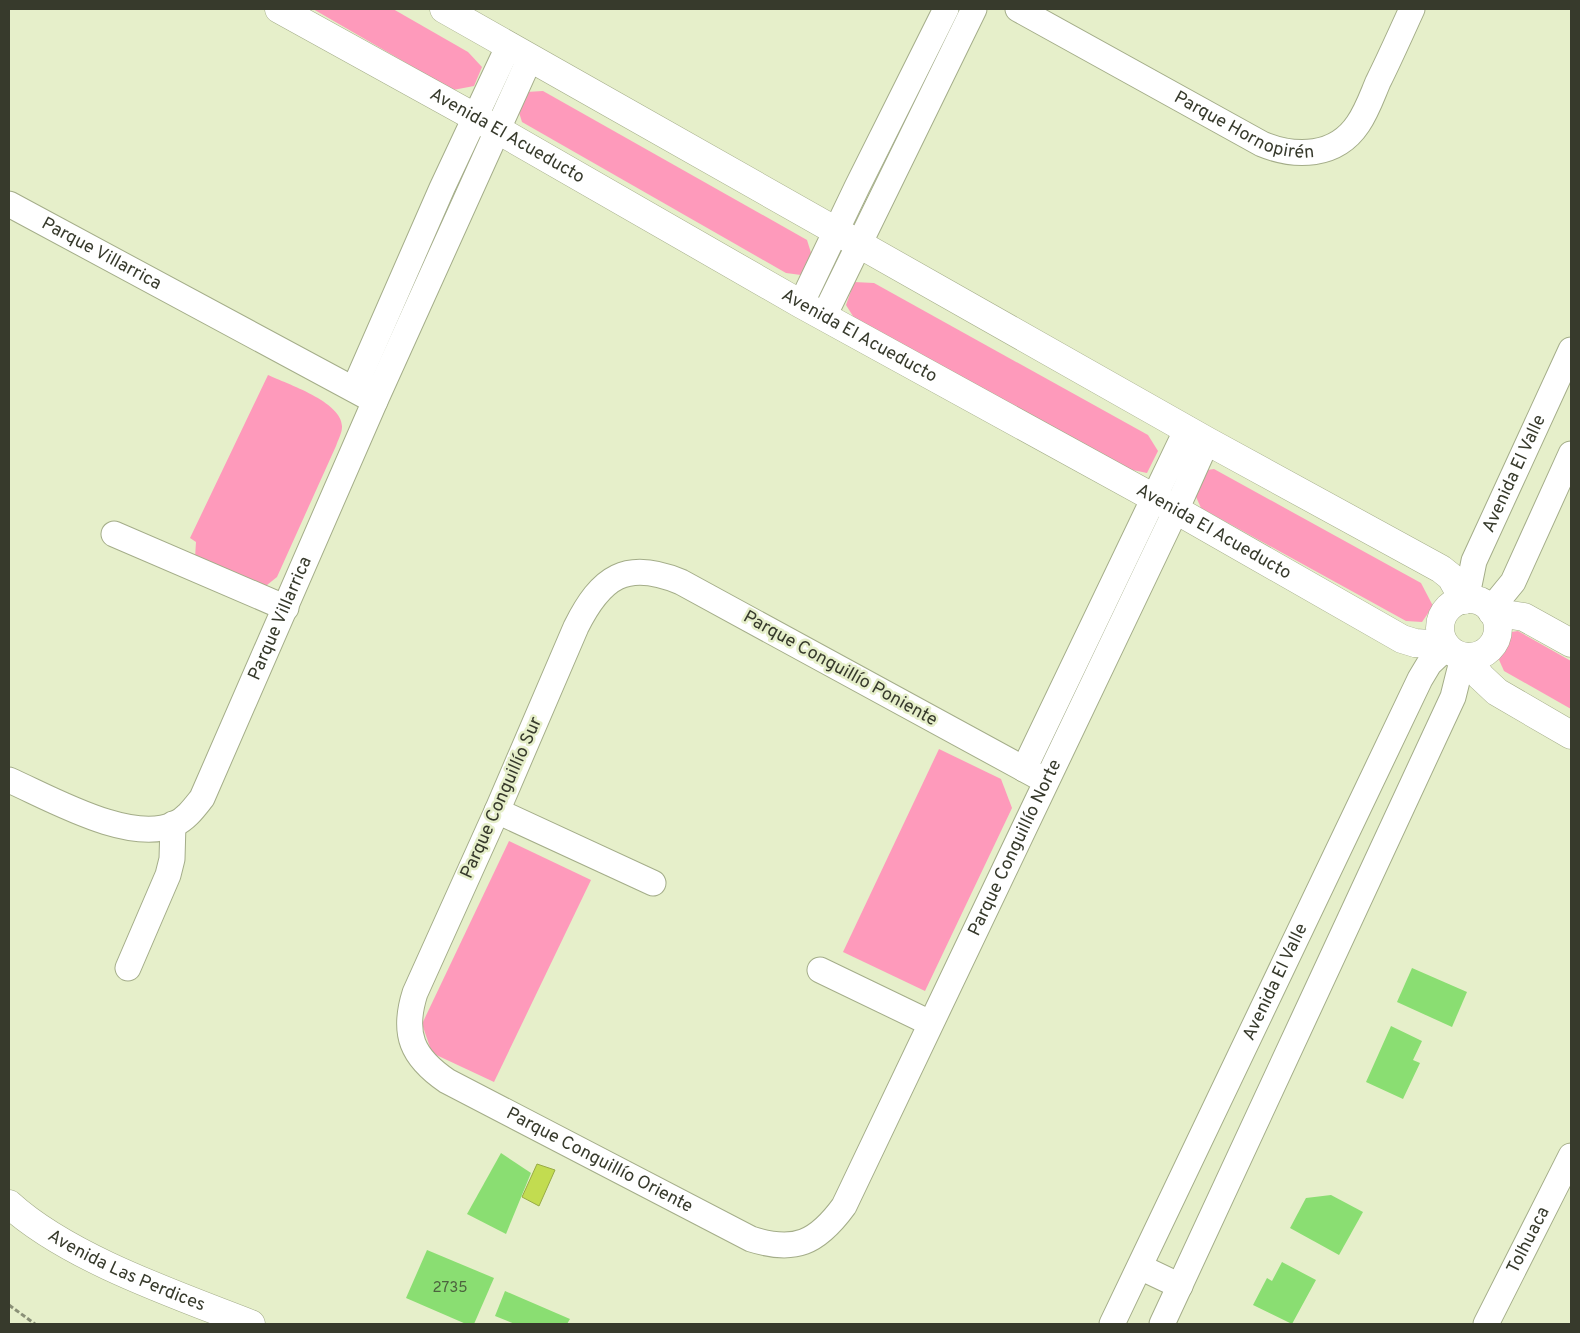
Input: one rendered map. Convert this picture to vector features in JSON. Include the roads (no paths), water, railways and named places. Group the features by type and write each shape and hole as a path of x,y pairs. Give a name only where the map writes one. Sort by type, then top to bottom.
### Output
{"street":[{"name":"Avenida El Acueducto","path":"279,9 498,130 813,310 1166,504 1402,640 1455,651"},
{"path":"444,9 1197,435 1442,569 1497,626 1495,640 1480,655 1455,651"},
{"path":"813,310 836,230 946,9"},
{"path":"813,310 860,243 974,9"},
{"name":"Parque Hornopirén","path":"1018,9 1262,144 1289,153 1303,154 1338,144 1359,123 1412,9"},
{"path":"354,389 474,118 520,52"},
{"name":"Parque Villarrica","path":"9,780 118,826 148,829 173,824 194,809 208,788 376,401 498,130 520,52"},
{"name":"Parque Villarrica","path":"9,204 376,401"},
{"name":"Avenida El Valle","path":"1478,605 1474,561 1571,350"},
{"name":"Parque Conguillío Norte","path":"805,1242 828,1228 844,1206 1046,781 1197,435"},
{"path":"1478,605 1503,596 1513,582 1571,454"},
{"name":"Parque Conguillío Norte","path":"1024,769 1166,504"},
{"path":"114,534 286,608"},
{"name":"Parque Conguillío Poniente","path":"629,572 654,573 681,582 1046,781"},
{"name":"Parque Conguillío Sur","path":"412,1043 408,1020 415,992 497,811 584,610 604,585 617,575 629,572"},
{"path":"1571,643 1524,617 1478,605 1451,606 1442,617 1440,631 1455,651 1497,692 1571,735"},
{"path":"1162,1324 1453,697 1455,651"},
{"name":"Avenida El Valle","path":"1112,1324 1424,671 1455,651"},
{"path":"497,811 653,883"},
{"path":"128,968 168,875 172,859 173,824"},
{"path":"820,970 930,1023"},
{"path":"1266,1002 1303,1021"},
{"name":"Parque Conguillío Oriente","path":"412,1043 426,1065 447,1081 751,1239 780,1246 805,1242"},
{"name":"Tolhuaca","path":"1486,1324 1571,1156"},
{"name":"Avenida Las Perdices","path":"9,1204 39,1227 99,1260 251,1324"},
{"path":"1140,1267 1180,1286"}]}
